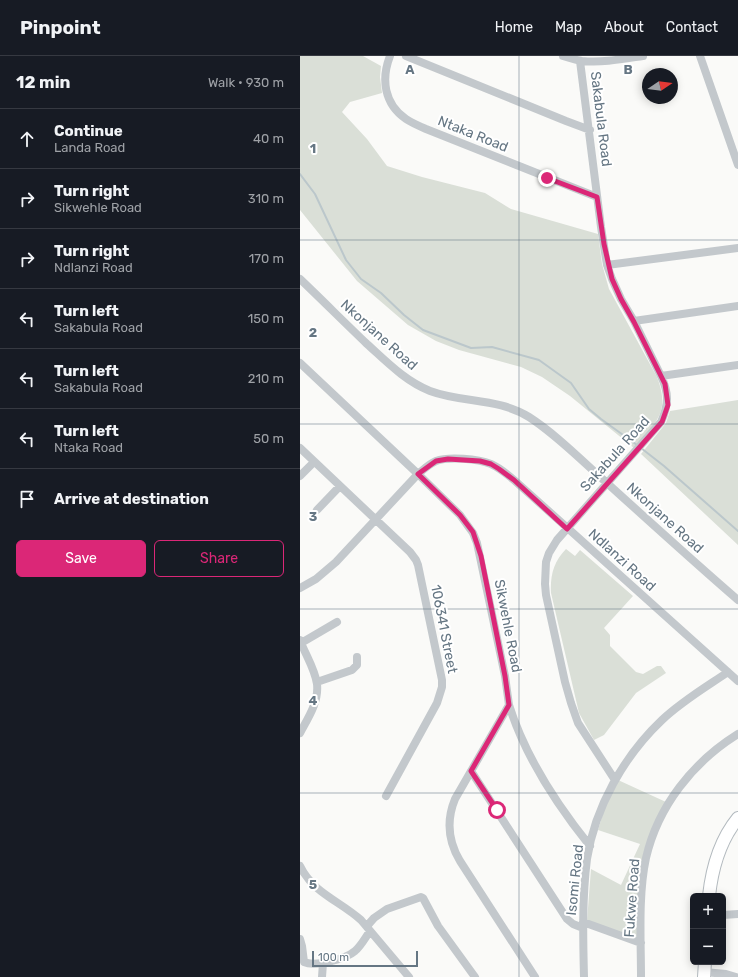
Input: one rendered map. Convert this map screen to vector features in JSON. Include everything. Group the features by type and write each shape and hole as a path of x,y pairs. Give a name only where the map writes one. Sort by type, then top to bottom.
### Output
{"main road":[{"path":"710,893 715,863 722,844 730,828 738,818"}],"street":[{"name":"Ntaka Road","path":"390,56 386,68 385,86 393,105 399,114 407,120 433,132 597,197"},
{"path":"406,56 590,130"},
{"path":"563,56 580,61 623,59 643,56"},
{"path":"700,56 738,165"},
{"name":"Sakabula Road","path":"580,61 607,264 621,299 661,376 668,398 666,413 662,422 557,540 549,553 546,562 546,595 563,676 574,712 578,723 592,746 616,780"},
{"path":"607,264 738,248"},
{"name":"Nkonjane Road","path":"300,279 401,375 414,384 452,398 500,404 514,409 548,431 738,600"},
{"path":"634,322 738,306"},
{"name":"Sikwehle Road","path":"300,363 460,515 473,532 477,543 509,705 519,733 531,758 573,824 590,846"},
{"path":"661,376 738,365"},
{"name":"106341 Street","path":"300,448 416,560 422,582 442,680 442,687 437,703 386,796"},
{"name":"Ndlanzi Road","path":"418,474 436,461 448,459 480,461 491,464 499,469 514,480 738,681"},
{"path":"300,476 314,462"},
{"path":"300,588 325,572 418,474"},
{"path":"317,510 340,486"},
{"path":"300,733 315,702 317,682 300,642 337,622"},
{"path":"317,682 352,670 356,665 357,657"},
{"name":"Isomi Road","path":"584,977 583,925 586,876 590,846 602,809 616,780 636,748 662,720 692,696 728,672"},
{"path":"509,705 454,799 448,823 452,843 460,861 535,977"},
{"name":"Fukwe Road","path":"641,977 642,895 644,872 651,843 659,823 678,788 702,761 738,734"},
{"path":"471,771 568,919 573,924 583,925 641,943"},
{"path":"300,866 312,885 354,914 409,977"},
{"path":"300,939 304,962 309,964 323,963 352,953 374,918 387,909 421,897 423,898 438,926 475,977"},
{"path":"726,915 738,914"},
{"path":"322,977 323,963"},
{"path":"704,970 736,977"}],"shaded area":[{"path":"300,56 363,56 381,66 380,77 382,93 350,102 342,112 367,139 387,166 422,177 485,193 511,209 598,234 602,264 609,289 657,377 661,389 662,400 659,417 634,448 570,396 542,377 521,367 459,350 436,341 408,325 357,281 300,210"},
{"path":"738,400 738,545 641,454 666,423 670,411"},
{"path":"566,549 575,556 580,550 633,596 604,628 610,635 610,646 636,672 643,674 657,666 661,666 666,673 636,693 604,735 594,740 579,713 551,593 552,574 558,558"},
{"path":"618,780 666,802 650,834 637,940 587,921 591,869 621,885 640,844 598,830 604,810"}],"waterway":[{"path":"300,174 315,194 346,260 361,279 381,293 404,315 423,330 471,348 492,347 539,360 571,383 589,409 637,445"},
{"path":"641,448 664,466 738,531"}],"route":[{"path":"497,810 471,771 509,705 505,676 481,556 473,532 467,524 460,515 418,474 436,461 448,459 480,461 491,464 514,480 567,529 662,422 668,405 665,384 612,279 607,264 597,197 547,178"}]}
